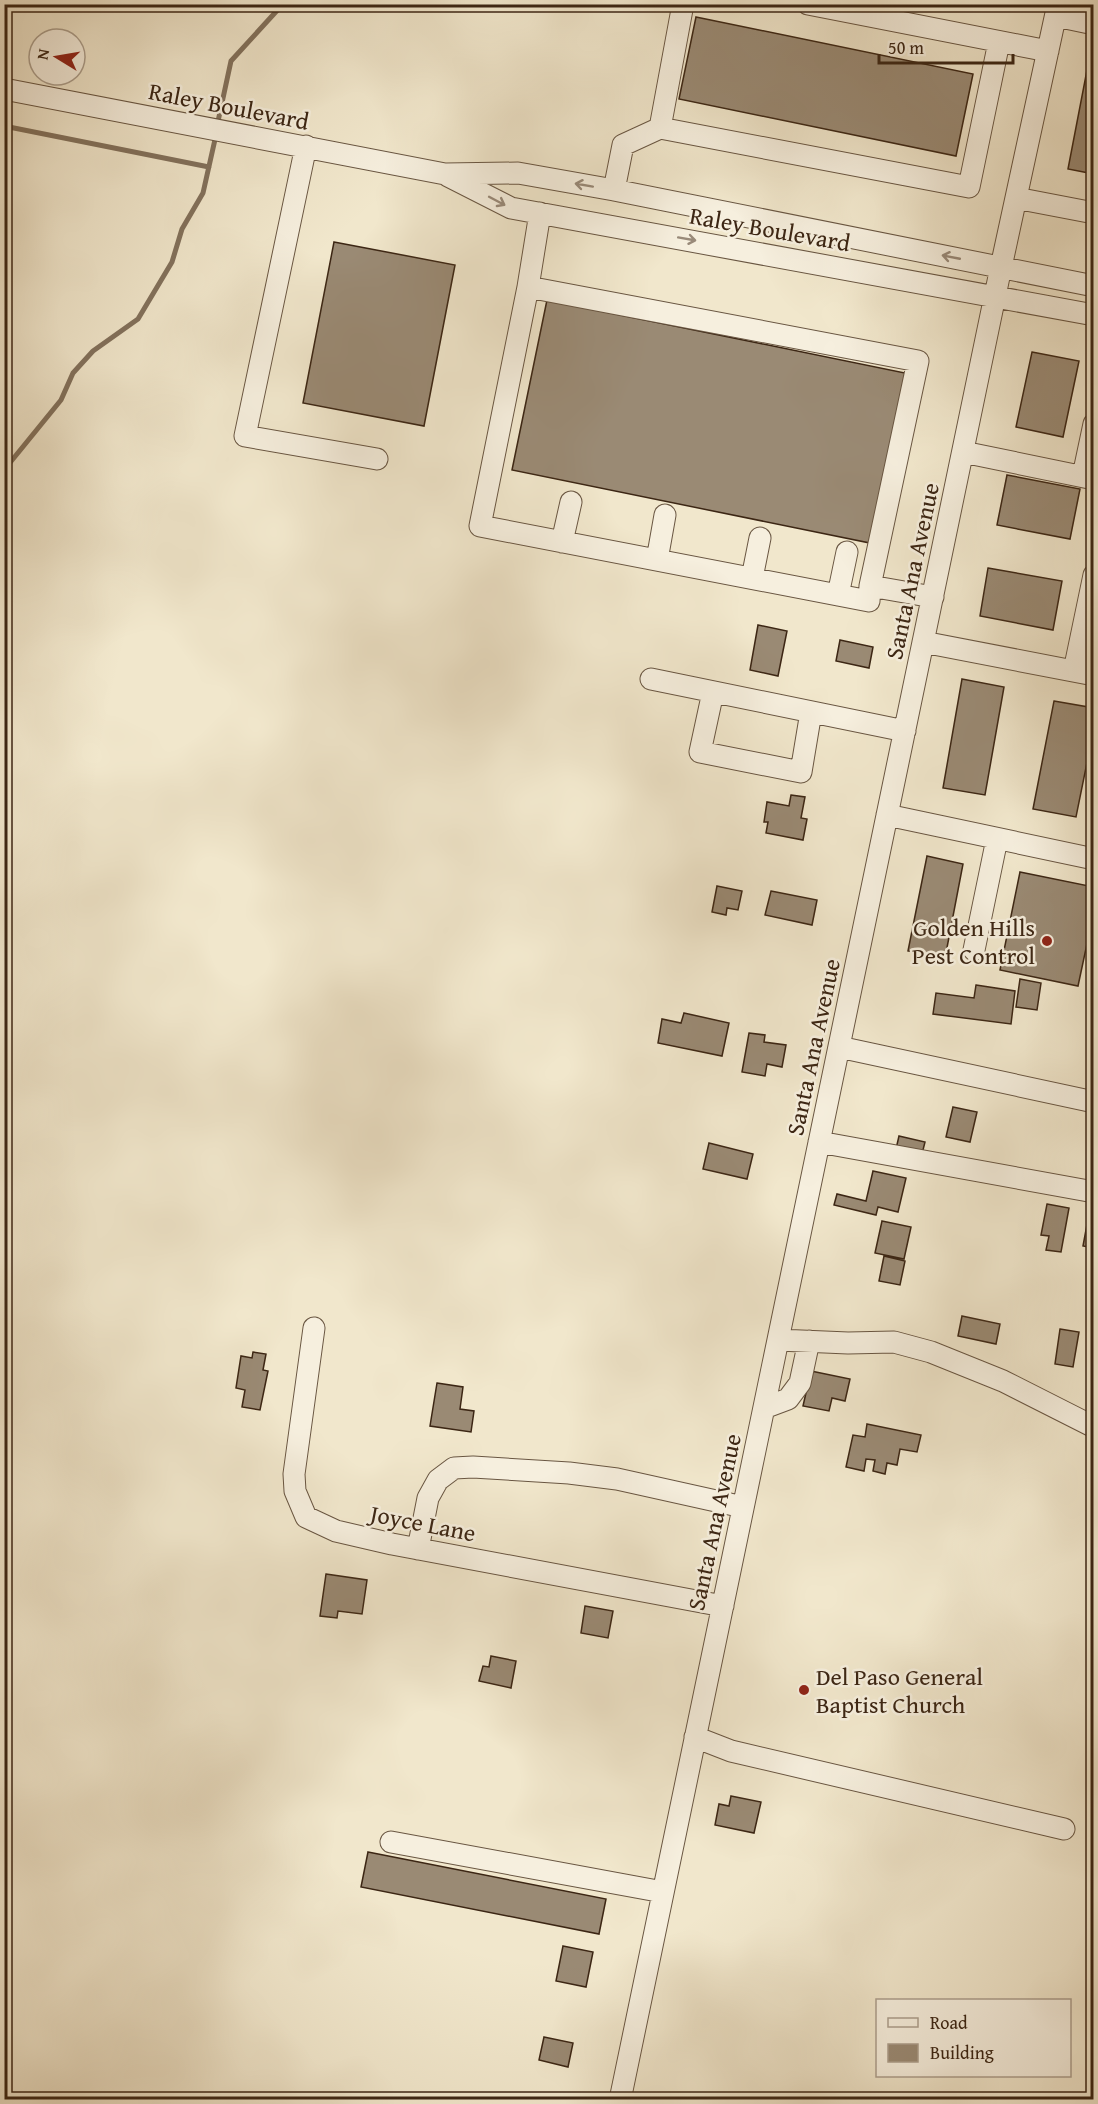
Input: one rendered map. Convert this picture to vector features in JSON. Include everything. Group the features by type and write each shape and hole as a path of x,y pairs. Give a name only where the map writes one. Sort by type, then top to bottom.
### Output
{"street":[{"path":"660,128 683,4"},
{"path":"808,4 1048,51"},
{"path":"1057,10 1094,24"},
{"name":"Santa Ana Avenue","path":"620,2100 1000,267 1057,10"},
{"path":"614,190 623,145 660,128 969,187 999,42"},
{"name":"Raley Boulevard","path":"4,89 445,174 518,173 614,190 1094,286"},
{"path":"306,146 245,436 377,459"},
{"name":"Raley Boulevard","path":"445,174 510,208 1094,315"},
{"path":"1016,198 1094,213"},
{"path":"528,286 918,362 870,585 869,601 480,526 528,286 540,213"},
{"path":"754,252 777,242 947,274 973,275 1000,267"},
{"path":"995,296 1018,288 1030,288 1094,301"},
{"path":"963,452 1088,477 1094,424"},
{"path":"562,542 571,502"},
{"path":"657,560 665,515"},
{"path":"752,578 760,538"},
{"path":"838,595 847,552"},
{"path":"923,642 1084,673 1094,575"},
{"path":"870,585 933,597"},
{"path":"651,679 905,731"},
{"path":"713,692 700,752 801,772 811,712"},
{"path":"887,815 1094,860"},
{"path":"974,950 997,839"},
{"path":"839,1047 1094,1102"},
{"path":"819,1142 1094,1192"},
{"name":"Joyce Lane","path":"314,1328 294,1474 295,1491 306,1517 336,1531 418,1549 723,1606"},
{"path":"778,1340 894,1342 931,1352 1003,1381 1094,1427"},
{"path":"764,1408 788,1399 801,1383 809,1341"},
{"path":"418,1549 428,1498 438,1480 454,1468 558,1472 608,1478 743,1508"},
{"path":"695,1737 731,1751 1064,1829"},
{"path":"391,1842 663,1892"}],"building":[{"path":"696,17 973,74 956,156 679,99"},
{"path":"1087,70 1094,71 1094,174 1068,169"},
{"path":"334,242 455,265 424,426 303,403"},
{"path":"547,300 905,373 870,543 512,470"},
{"path":"1032,352 1079,361 1063,437 1016,427"},
{"path":"1007,475 1080,489 1070,539 997,525"},
{"path":"988,568 1062,581 1053,630 980,616"},
{"path":"758,625 787,631 778,676 750,670"},
{"path":"840,640 873,647 869,668 836,661"},
{"path":"962,679 1004,687 985,795 943,788"},
{"path":"1054,701 1094,708 1094,728 1076,817 1033,809"},
{"path":"791,795 805,797 801,818 807,819 803,840 766,833 768,822 764,822 767,802 789,806"},
{"path":"927,856 963,864 945,958 908,951"},
{"name":"Golden Hills Pest Control","path":"1020,872 1094,887 1094,911 1078,986 1000,970"},
{"path":"717,886 742,891 738,910 727,908 726,915 712,912"},
{"path":"771,891 817,900 812,925 765,915"},
{"path":"1020,979 1041,983 1037,1010 1016,1007"},
{"path":"976,985 1015,991 1011,1024 933,1014 936,993 974,998"},
{"path":"684,1013 729,1023 722,1056 658,1043 662,1019 681,1023"},
{"path":"749,1033 765,1035 764,1042 786,1045 782,1067 767,1064 765,1076 742,1072"},
{"path":"953,1107 977,1112 970,1142 946,1137"},
{"path":"899,1136 925,1142 922,1154 896,1149"},
{"path":"709,1143 753,1154 747,1179 703,1169"},
{"path":"873,1171 906,1178 898,1212 878,1207 876,1215 834,1205 837,1194 866,1201"},
{"path":"1047,1204 1069,1208 1061,1252 1046,1250 1049,1236 1041,1235"},
{"path":"1088,1219 1094,1220 1094,1248 1083,1246"},
{"path":"882,1221 911,1227 904,1259 875,1253"},
{"path":"884,1256 905,1261 900,1285 879,1281"},
{"path":"962,1316 1000,1324 996,1344 958,1336"},
{"path":"1060,1329 1079,1332 1073,1367 1055,1364"},
{"path":"253,1352 266,1354 263,1370 268,1371 260,1410 242,1407 245,1390 236,1388 241,1356 252,1358"},
{"path":"811,1371 850,1379 845,1401 832,1398 829,1411 803,1406"},
{"path":"437,1383 463,1387 460,1409 474,1411 471,1432 430,1426"},
{"path":"867,1424 921,1435 917,1452 900,1449 897,1465 887,1463 885,1474 873,1471 875,1460 866,1459 864,1471 846,1467 853,1435 865,1437"},
{"path":"326,1574 367,1580 362,1614 338,1611 337,1618 320,1616"},
{"path":"585,1606 613,1611 608,1638 581,1633"},
{"path":"491,1656 516,1661 511,1688 479,1681 483,1666 489,1667"},
{"path":"731,1796 761,1802 754,1833 715,1825 719,1804 729,1806"},
{"path":"368,1852 606,1899 599,1934 361,1887"},
{"path":"563,1946 593,1952 586,1987 556,1981"},
{"path":"544,2037 573,2043 568,2067 539,2060"}],"waterway":[{"path":"217,126 231,61 283,4"},
{"path":"4,126 209,167"},
{"path":"4,470 61,400 73,373 93,351 138,319 172,262 182,229 203,193 216,135"}],"place":[{"name":"Golden Hills Pest Control","path":"1047,941"},
{"name":"Del Paso General Baptist Church","path":"804,1690"}]}
